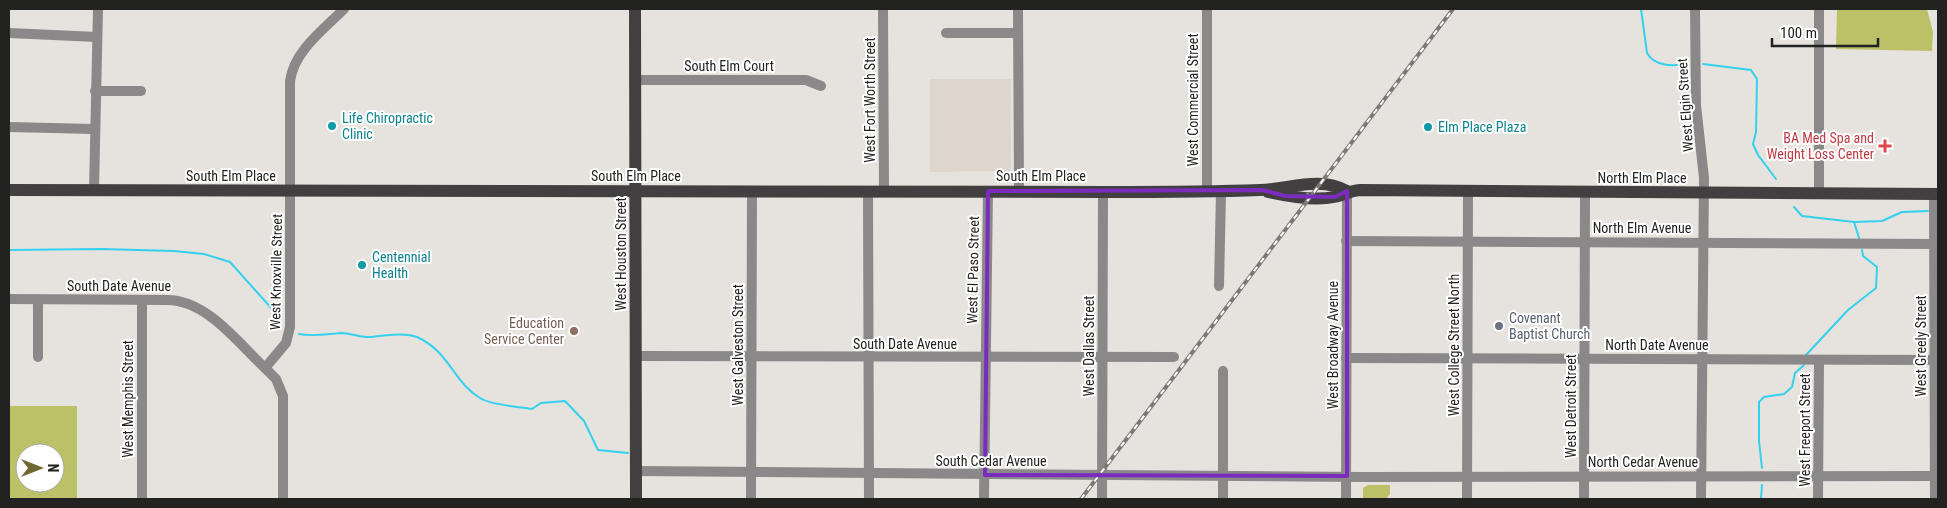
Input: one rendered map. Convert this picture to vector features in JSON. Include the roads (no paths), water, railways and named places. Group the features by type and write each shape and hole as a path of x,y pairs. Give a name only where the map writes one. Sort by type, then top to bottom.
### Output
{"main road":[{"name":"West Houston Street","path":"635,9 636,499"},
{"name":"South Elm Place","path":"9,190 1103,192 1263,190 1292,185 1320,184 1335,185 1347,191"},
{"name":"North Elm Place","path":"1347,191 1936,194"}],"street":[{"path":"94,190 94,91 98,9"},
{"name":"West Knoxville Street","path":"265,368 280,353 289,334 290,81 295,62 344,9"},
{"name":"West Fort Worth Street","path":"883,9 884,191"},
{"path":"1018,9 1019,191"},
{"name":"West Commercial Street","path":"1207,9 1207,191"},
{"name":"West Elgin Street","path":"1695,9 1696,105 1701,143 1704,193 1701,499"},
{"path":"1819,9 1819,193"},
{"path":"9,33 97,37"},
{"path":"946,33 1018,33"},
{"name":"South Elm Court","path":"635,80 806,80 821,86"},
{"path":"94,91 140,91"},
{"path":"9,127 94,129"},
{"name":"West Galveston Street","path":"751,499 752,191"},
{"path":"868,191 869,499"},
{"name":"West El Paso Street","path":"984,499 988,191"},
{"path":"1219,286 1221,191"},
{"name":"West Broadway Avenue","path":"1346,499 1347,191"},
{"name":"West College Street North","path":"1467,499 1468,191"},
{"name":"West Dallas Street","path":"1102,499 1103,192"},
{"name":"West Detroit Street","path":"1584,499 1585,193"},
{"name":"West Greely Street","path":"1934,499 1936,476 1936,194"},
{"name":"North Elm Avenue","path":"1346,241 1936,244"},
{"name":"South Date Avenue","path":"9,300 176,300 198,308 265,368"},
{"path":"38,300 38,357"},
{"name":"West Memphis Street","path":"142,300 142,499"},
{"name":"South Date Avenue","path":"636,356 1174,357"},
{"name":"North Date Avenue","path":"1346,358 1936,360"},
{"name":"West Freeport Street","path":"1818,499 1819,360"},
{"path":"265,368 276,379 283,396 283,499"},
{"path":"1223,371 1223,499"},
{"name":"South Cedar Avenue","path":"636,471 985,475 1102,473 1347,476"},
{"name":"North Cedar Avenue","path":"1347,476 1936,476"}],"waterway":[{"path":"1641,9 1647,53 1650,58 1665,64 1687,64"},
{"path":"1703,64 1751,70 1757,79 1756,132 1753,144 1758,155 1776,179"},
{"path":"1794,207 1802,216 1854,222 1882,221 1902,212 1928,211"},
{"path":"1854,222 1860,241"},
{"path":"9,250 101,249 174,251 204,254 230,262 281,319"},
{"path":"1806,355 1848,310 1876,288 1877,267 1863,256 1862,250"},
{"path":"299,334 341,333 367,337 412,335 428,343 437,351 463,384 480,398 498,404 532,409 541,403 565,401 584,421 598,450 628,453"},
{"path":"1762,468 1759,441 1759,402 1764,397 1784,394 1792,387 1795,373 1804,365"},
{"path":"1761,499 1762,485"}],"railway":[{"path":"1081,499 1453,9"}],"place":[{"name":"Life Chiropractic Clinic","path":"332,126"},
{"name":"Elm Place Plaza","path":"1428,127"},
{"name":"BA Med Spa and Weight Loss Center","path":"1885,146"},
{"name":"Centennial Health","path":"362,265"},
{"name":"Covenant Baptist Church","path":"1499,326"},
{"name":"Education Service Center","path":"574,331"}]}
